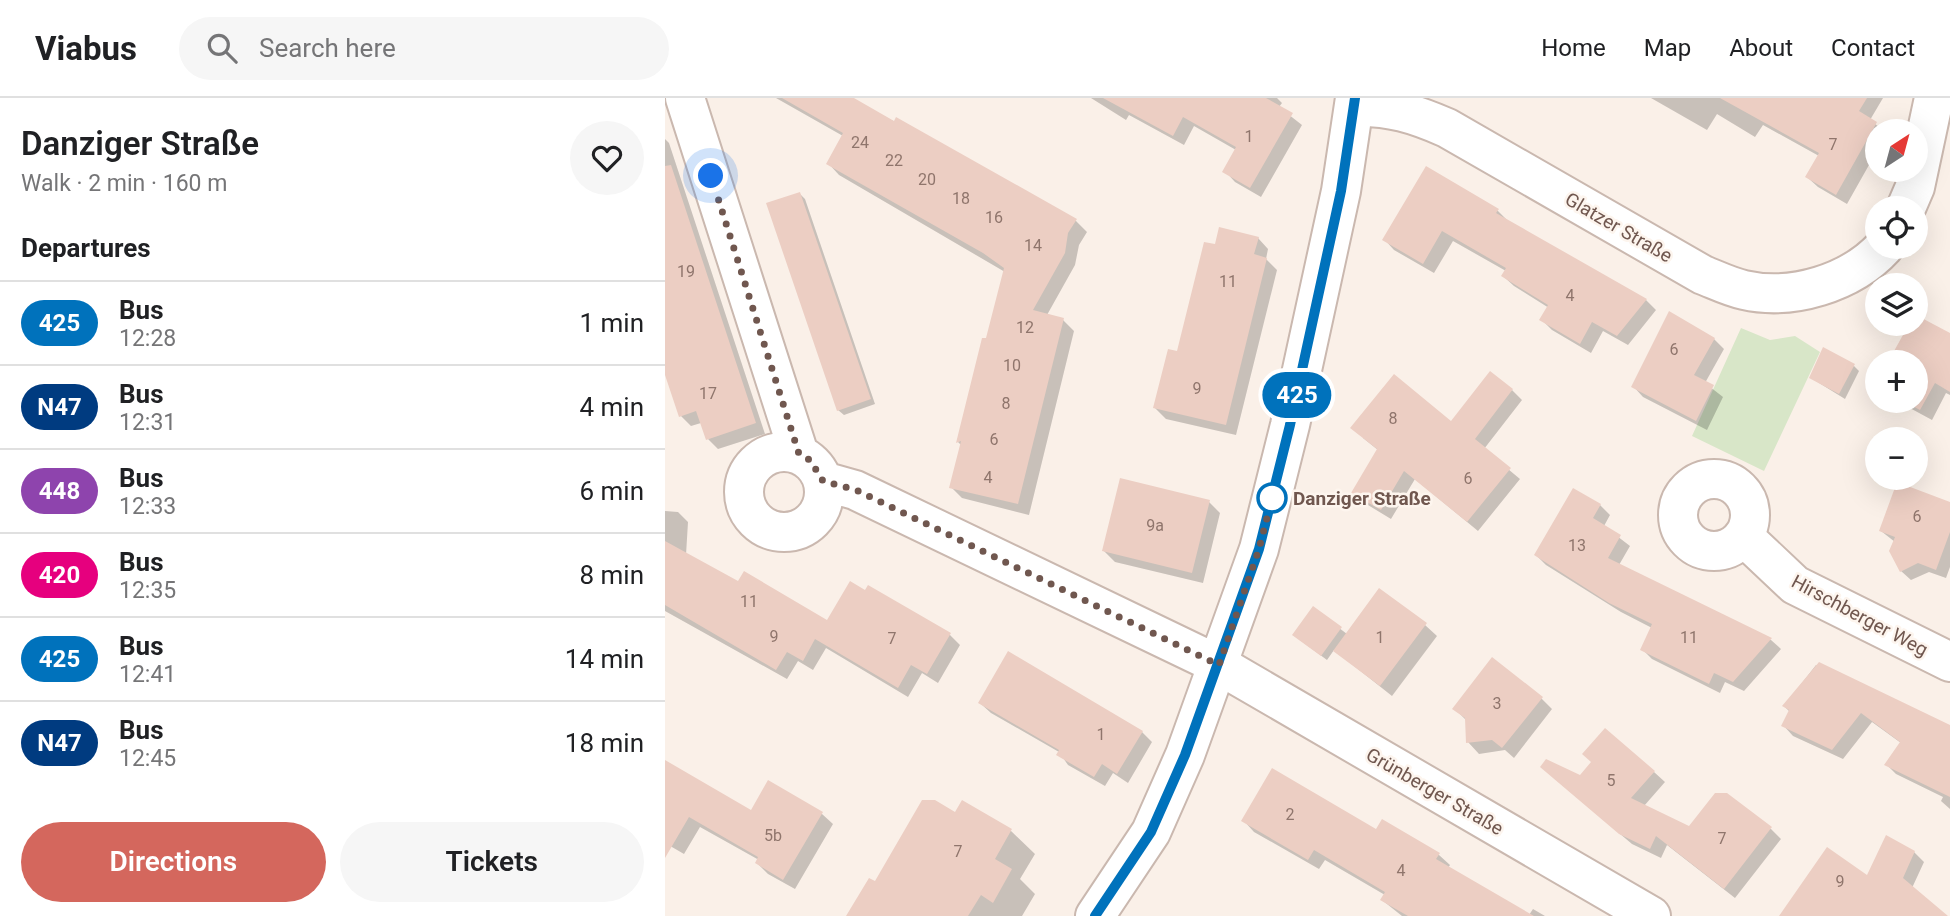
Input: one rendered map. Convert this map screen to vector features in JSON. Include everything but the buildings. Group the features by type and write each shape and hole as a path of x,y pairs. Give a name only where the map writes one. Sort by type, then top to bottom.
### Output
{"street":[{"path":"685,98 811,467 1219,665"},
{"path":"1911,196 1934,98"},
{"path":"1095,916 1151,832 1219,665 1259,549 1290,425 1341,191 1355,103"},
{"name":"Glatzer Straße","path":"1355,103 1409,111 1447,128 1703,275 1745,290 1791,292 1832,283 1867,259"},
{"name":"Hirschberger Weg","path":"1742,536 1795,585 1950,662"},
{"name":"Grünberger Straße","path":"1219,665 1651,916"}],"green space":[{"path":"1741,328 1770,340 1795,336 1820,352 1764,471 1692,436"}],"bus line":[{"name":"425","path":"1095,916 1151,832 1185,755 1259,549 1290,425 1341,191 1355,98"}],"place":[{"name":"Danziger Straße","path":"1272,498"}],"route":[{"path":"711,176 799,454 810,460 823,481 856,490 1219,665 1259,549 1272,498"}]}
